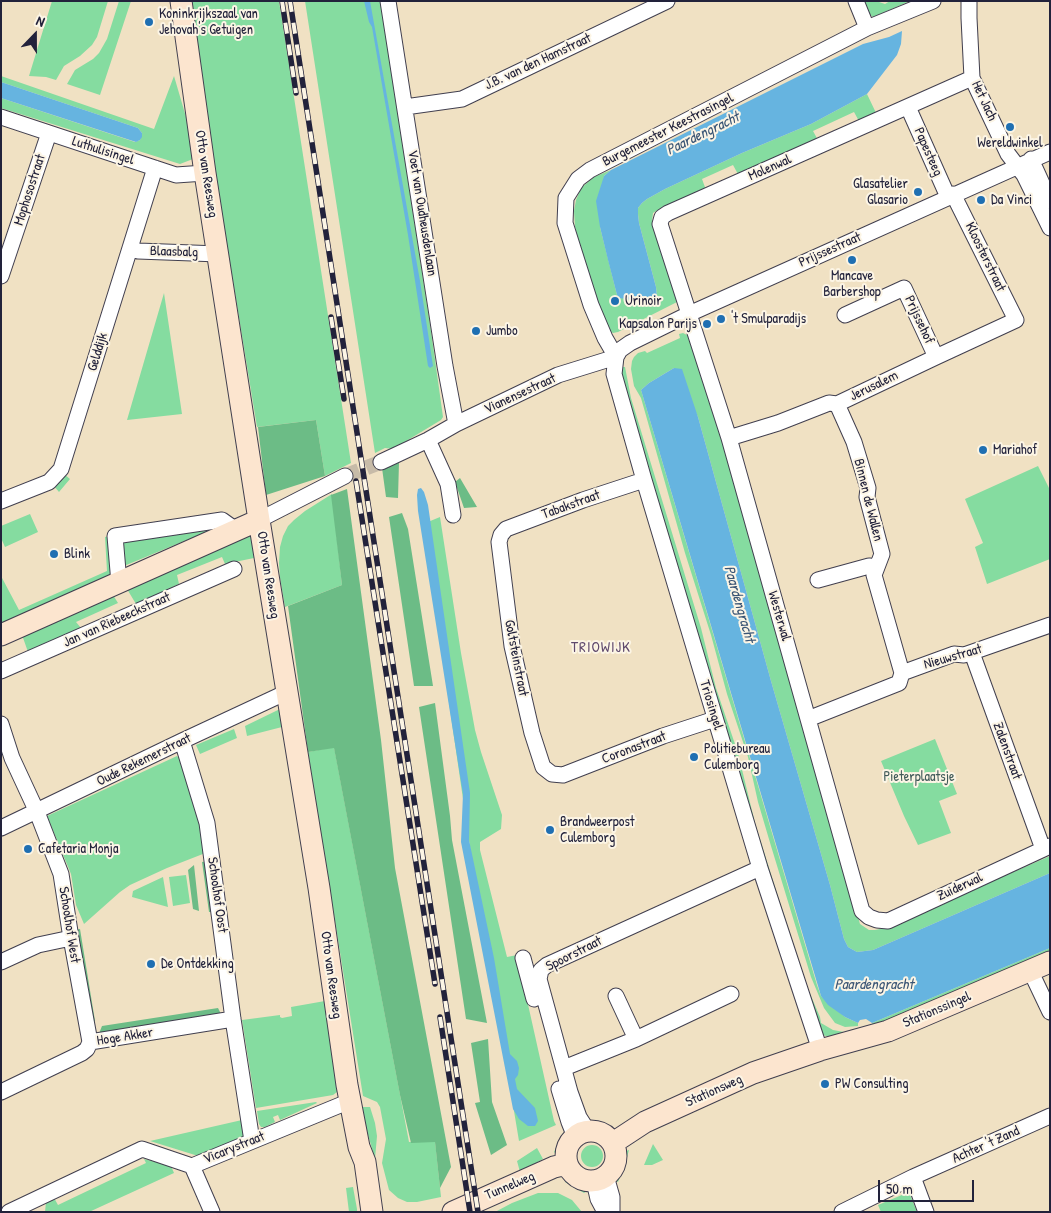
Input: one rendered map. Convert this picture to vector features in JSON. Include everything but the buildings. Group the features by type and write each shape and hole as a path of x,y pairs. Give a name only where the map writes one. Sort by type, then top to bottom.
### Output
{"street":[{"name":"Otto van Reesweg","path":"181,1 259,520 319,888 350,1100 359,1148 365,1162 372,1212"},
{"name":"Voet van Oudheusdenlaan","path":"388,1 456,424"},
{"name":"J.B. van den Hamstraat","path":"405,107 462,99 667,1"},
{"path":"856,1 867,28"},
{"name":"Burgemeester Keestrasingel","path":"616,357 605,338 591,305 564,223 566,198 578,179 590,170 867,28 933,1"},
{"name":"Het Jach","path":"968,1 972,78 1008,154 1024,175 1050,228"},
{"name":"Molenwal","path":"689,314 660,224 662,217 972,78"},
{"name":"Papesteeg","path":"908,107 951,195"},
{"name":"Luthulisingel","path":"1,117 176,175 206,172"},
{"name":"Mophosostraat","path":"1,276 49,133"},
{"name":"Prijssestraat","path":"616,357 620,350 630,343 689,314 1050,152"},
{"path":"1031,159 1050,200"},
{"name":"Gelddijk","path":"1,501 49,482 61,469 155,168"},
{"name":"Kloosterstraat","path":"951,195 1016,320"},
{"name":"Blaasbalg","path":"130,248 138,251 219,254"},
{"name":"Prijssehof","path":"846,315 904,288 936,357"},
{"name":"Westerwal","path":"689,314 729,438 862,911 869,917"},
{"name":"Jerusalem","path":"729,438 778,423 829,403 837,404 1016,320"},
{"name":"Vianensestraat","path":"381,462 558,375 616,357"},
{"name":"Triosingel","path":"616,357 614,374 644,480 760,868 820,1050"},
{"name":"Binnen de Wallen","path":"837,404 854,442 868,488 867,498 882,554 874,575 902,672"},
{"path":"428,440 448,484 453,514"},
{"path":"1,635 259,520 345,476"},
{"name":"Tabakstraat","path":"501,535 506,529 583,500 644,480"},
{"path":"119,583 115,536 222,520 236,530"},
{"name":"Goltsteinstraat","path":"501,535 499,542 514,653 532,733 543,767 552,774"},
{"path":"818,580 870,566 876,567"},
{"name":"Jan van Riebeeckstraat","path":"1,671 234,569"},
{"name":"Nieuwstraat","path":"808,718 898,683 902,672 954,654 964,656 1050,625"},
{"name":"Zalenstraat","path":"972,653 1046,847"},
{"name":"Oude Rekemerstraat","path":"1,828 287,692"},
{"name":"Coronastraat","path":"552,774 563,775 715,718"},
{"name":"Schoolhof West","path":"1,724 12,758 37,812 61,874 90,1042"},
{"name":"Schoolhof Oost","path":"182,741 207,823 233,1019 252,1141"},
{"name":"Zuiderwal","path":"869,917 888,921 1046,847"},
{"name":"Spoorstraat","path":"582,1134 579,1117 570,1092 539,979 541,970 547,965 760,868"},
{"path":"1,962 38,945 71,938"},
{"name":"Spoorstraat","path":"523,958 568,1122 582,1134"},
{"name":"Stationssingel","path":"820,1050 888,1031 1050,962"},
{"path":"1030,970 1050,1012"},
{"path":"564,1068 636,1039 731,994"},
{"path":"616,996 636,1039"},
{"name":"Hoge Akker","path":"1,1092 82,1053 87,1049 90,1042 233,1019"},
{"name":"Stationsweg","path":"613,1143 645,1122 753,1073 820,1050"},
{"name":"Vicarystraat","path":"9,1212 38,1206 142,1149 192,1166 350,1100"},
{"name":"Achter 't Zand","path":"842,1212 1050,1116"},
{"path":"595,1131 613,1143 616,1150 615,1164 611,1171 600,1179 585,1180 571,1172 566,1157 570,1142 582,1134 595,1131"},
{"name":"Otto van Reesweg","path":"359,1148 356,1160 363,1212"},
{"name":"Tunnelweg","path":"453,1212 554,1167 567,1164"},
{"path":"192,1166 212,1212"},
{"path":"913,1178 926,1212"},
{"path":"600,1179 598,1199 605,1212"},
{"path":"600,1179 612,1196 612,1212"}],"green space":[{"path":"52,1 108,1 97,37 92,45 80,56 64,66 56,80 46,77 29,76"},
{"path":"119,1 131,1 100,95 67,84 75,70 99,53 107,39"},
{"path":"187,1 279,1 351,463 325,476 316,420 257,427"},
{"path":"305,1 382,1 443,417 393,449 385,448 375,453"},
{"path":"864,1 876,1 885,4 890,1 910,1 873,17 869,14"},
{"path":"1,76 154,129 174,76 186,117 193,159 180,164 1,108 1,98 135,142 140,140 142,133 138,128 1,82"},
{"path":"867,94 877,115 860,123 854,112 813,131 819,142 739,176 733,165 702,179 706,190 653,213 652,221 677,302 618,332 613,333 608,330 587,273 575,227 574,211 581,188 594,177 611,170 604,176 600,227 617,295 641,301 650,300 657,297 639,223 638,208 642,203 665,189 742,153 811,124"},
{"path":"164,293 182,414 127,420"},
{"path":"683,333 689,336 715,416 860,924 869,930 885,928 1050,856 1050,873 873,950 857,952 848,947 844,939 698,417 674,368 649,383 641,390 817,985 821,996 845,1017 858,1023 858,1026 845,1027 835,1023 824,1008 811,977 758,802 748,757 727,694 641,398 634,386 631,369 634,357 638,353 645,351 647,353 680,338 679,334"},
{"path":"619,367 625,367 631,398 701,628 716,688 738,753 755,823 774,884 821,1023 833,1030 844,1032 835,1038 822,1035 737,776"},
{"path":"316,420 325,476 266,495 258,427"},
{"path":"399,462 398,498 386,497 382,468"},
{"path":"1038,466 1050,490 1050,559 987,584 975,547 983,543 965,499"},
{"path":"64,474 70,479 59,492 53,485"},
{"path":"460,478 477,507 464,508 455,482"},
{"path":"347,489 381,740 395,868 451,1167 440,1188 435,1142 411,1143 400,1095 334,748 308,752 288,606 342,585 331,495"},
{"path":"332,494 342,585 285,607 279,563 283,536 288,526 294,520"},
{"path":"402,513 408,529 433,686 414,686 389,517"},
{"path":"30,514 38,532 5,547 1,538 1,526"},
{"path":"440,517 475,730 502,815 501,829 480,842 480,850 507,957 517,955 556,1125 519,1141 470,847 423,524"},
{"path":"218,527 124,566 120,543"},
{"path":"251,534 254,558 225,564 222,557 177,575 179,584 136,604 127,589"},
{"path":"110,536 113,576 1,624 1,576 19,610 107,571 105,537"},
{"path":"113,595 118,603 76,622 81,628 28,652 21,632"},
{"path":"435,703 452,840 487,1023 466,1019 419,707"},
{"path":"280,709 282,727 247,736 245,726"},
{"path":"234,729 237,738 200,754 196,745"},
{"name":"Pieterplaatsje","path":"935,739 957,794 939,801 951,833 918,845 881,761"},
{"path":"334,747 409,1142 435,1141 441,1197 407,1202 398,1198 389,1190 382,1163 386,1139 380,1107 377,1102 363,1096 308,752"},
{"path":"177,756 182,756 208,852 130,885 84,924 76,905 71,874 47,816"},
{"path":"208,861 214,912 209,912 202,862"},
{"path":"194,865 199,911 193,909 188,870"},
{"path":"186,875 190,903 173,906 169,877"},
{"path":"163,877 168,907 132,897 133,891"},
{"path":"80,929 95,1021 90,1024 74,930"},
{"path":"1050,948 1050,952 874,1027 872,1023"},
{"path":"325,1001 337,1092 333,1095 256,1108 242,1020 280,1015 282,1018 292,1016 291,1007"},
{"path":"218,1008 222,1016 98,1036 102,1026"},
{"path":"488,1039 492,1102 507,1145 491,1155 475,1103 480,1102 471,1043"},
{"path":"316,1102 280,1120 278,1115 273,1117 275,1122 265,1127 261,1127 259,1124 257,1111"},
{"path":"360,1107 370,1107 375,1123 377,1136 375,1159"},
{"path":"242,1120 244,1135 242,1137 203,1155 195,1155 150,1141"},
{"path":"563,1133 568,1135 560,1158 554,1152"},
{"path":"653,1144 663,1160 652,1165 644,1165"},
{"path":"592,1145 600,1148 603,1156 600,1164 592,1167 584,1164 581,1156 584,1148"},
{"path":"537,1148 543,1159 520,1172 517,1161"},
{"path":"629,1150 618,1182 611,1178 623,1152"},
{"path":"144,1159 171,1166 174,1173 89,1212 45,1212 46,1202 53,1196 58,1205 146,1163"},
{"path":"570,1179 590,1189 584,1193 565,1182"},
{"path":"353,1187 357,1212 349,1212 346,1188"},
{"path":"909,1192 917,1212 881,1212 878,1205"},
{"path":"538,1193 558,1193 572,1200 582,1212 495,1212"}],"water":[{"path":"364,1 370,1 420,281 433,366 430,368 428,366 408,235 372,27"},
{"path":"902,31 901,44 897,55 867,94 811,124 742,153 665,189 642,203 638,208 639,223 657,297 641,301 619,298 600,227 596,201 604,176 611,170 863,44 889,37"},
{"path":"1,82 138,128 142,133 142,137 136,142 1,98"},
{"name":"Paardengracht","path":"674,368 682,369 698,417 844,939 848,947 857,952 873,950 1050,873 1050,948 872,1023 866,1019 860,1020 858,1023 845,1017 828,1005 821,996 641,390"},
{"path":"421,488 428,505 470,793 469,840 494,958 510,1054 517,1061 519,1068 515,1079 517,1089 535,1108 538,1121 535,1126 528,1126 519,1119 513,1109 461,842 463,794 418,511 417,495 418,489"}],"tunnel":[{"path":"345,476 381,462"}],"railway":[{"path":"282,1 296,93"},
{"path":"290,1 478,1212"},
{"path":"331,317 344,399"},
{"path":"356,481 435,984"},
{"path":"440,1017 470,1212"}],"place":[{"name":"Koninkrijkszaal van Jehovah's Getuigen","path":"149,22"},
{"name":"Wereldwinkel","path":"1010,127"},
{"name":"Glasatelier Glasario","path":"918,192"},
{"name":"Da Vinci","path":"981,200"},
{"name":"Mancave Barbershop","path":"852,260"},
{"name":"Urinoir","path":"615,301"},
{"name":"'t Smulparadijs","path":"721,319"},
{"name":"Kapsalon Parijs","path":"707,324"},
{"name":"Jumbo","path":"476,331"},
{"name":"Mariahof","path":"983,450"},
{"name":"Blink","path":"54,554"},
{"name":"Politiebureau Culemborg","path":"694,757"},
{"name":"Brandweerpost Culemborg","path":"550,830"},
{"name":"Cafetaria Monja","path":"28,849"},
{"name":"De Ontdekking","path":"151,964"},
{"name":"PW Consulting","path":"825,1084"}],"district":[{"name":"TRIOWIJK","path":"601,648"}]}
